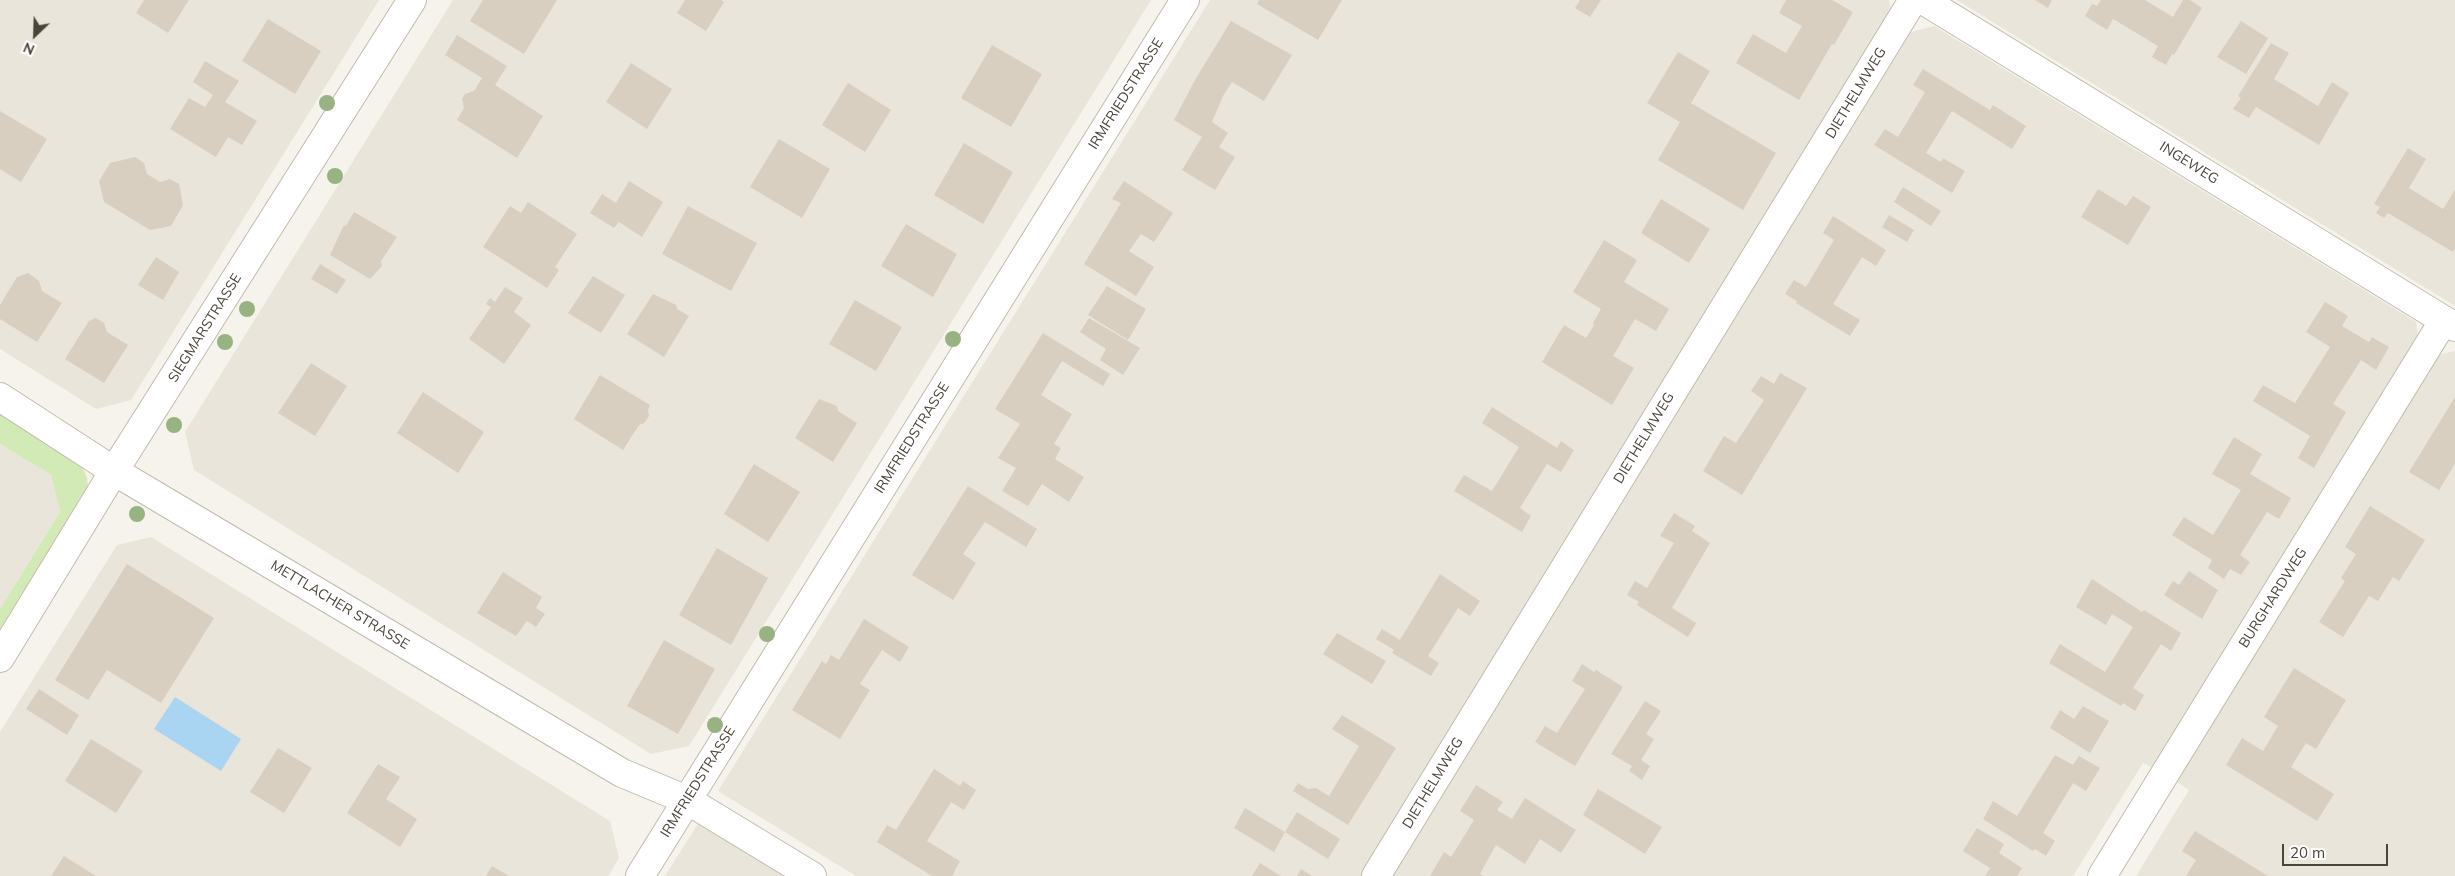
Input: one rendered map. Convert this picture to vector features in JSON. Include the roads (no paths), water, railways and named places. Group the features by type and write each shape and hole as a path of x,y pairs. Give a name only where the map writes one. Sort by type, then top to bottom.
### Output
{"street":[{"name":"SIEGMARSTRASSE","path":"0,658 114,471 412,0"},
{"name":"IRMFRIEDSTRASSE","path":"640,876 1185,0"},
{"name":"DIETHELMWEG","path":"1376,876 1913,0"},
{"name":"INGEWEG","path":"1923,0 2450,324"},
{"name":"BURGHARDWEG","path":"2102,876 2450,324"},
{"name":"METTLACHER STRASSE","path":"0,397 114,471 622,773 687,800 812,876"}],"water":[{"path":"175,697 241,739 221,771 154,729"}]}
